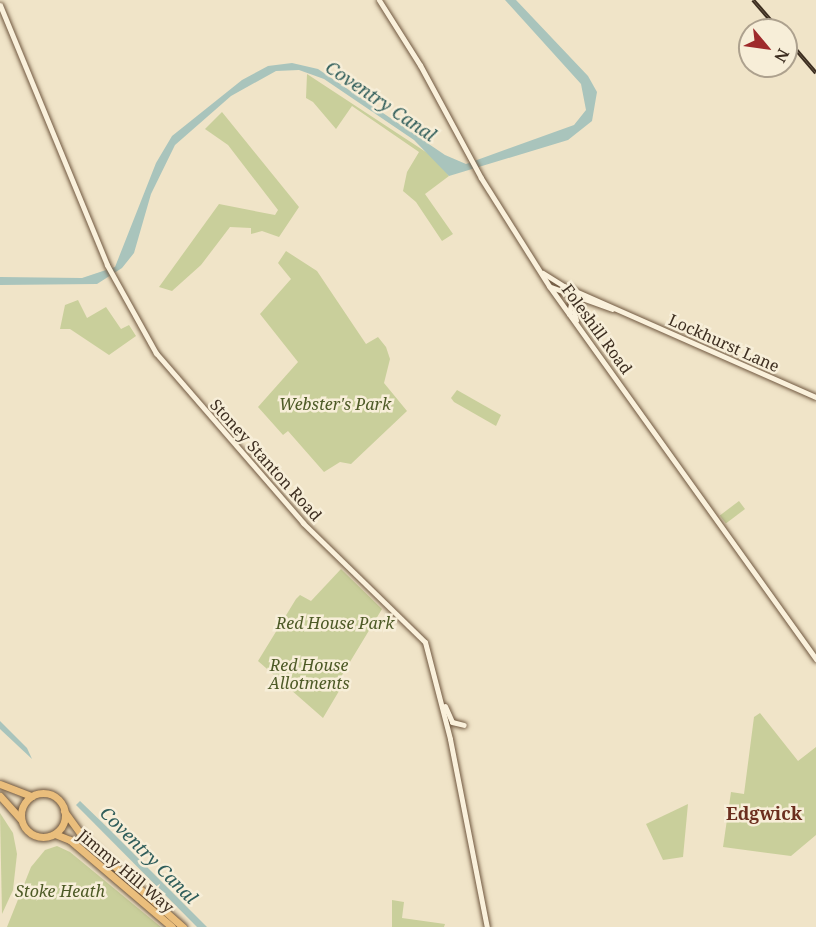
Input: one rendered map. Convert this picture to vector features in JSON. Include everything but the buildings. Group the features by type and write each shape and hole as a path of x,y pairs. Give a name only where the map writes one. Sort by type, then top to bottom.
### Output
{"highway":[{"path":"0,784 32,796 52,795 66,813 59,835 33,835 0,796"},
{"path":"21,819 22,808 32,796"},
{"name":"Jimmy Hill Way","path":"66,813 86,841 183,927"},
{"name":"Jimmy Hill Way","path":"59,835 172,927"}],"main road":[{"name":"Foleshill Road","path":"379,0 420,64 481,178 549,286 816,659"},
{"name":"Stoney Stanton Road","path":"0,5 108,266 156,353 192,398 303,523 420,635 428,650 441,699 487,927"},
{"name":"Lockhurst Lane","path":"540,270 575,290 816,398"},
{"name":"Lockhurst Lane","path":"549,286 572,297 621,311"},
{"path":"570,316 575,290"},
{"path":"578,325 574,312 582,292"},
{"path":"441,699 452,722 464,725"}],"green space":[{"path":"307,74 435,158 449,176 425,194 453,234 442,241 416,202 403,191 407,172 419,152 352,106 336,129 313,102 306,98"},
{"path":"222,112 299,207 279,237 262,231 251,234 251,228 230,227 201,265 172,291 159,287 219,204 275,215 278,210 228,145 205,129"},
{"name":"Webster's Park","path":"286,251 317,271 366,344 378,337 386,347 390,359 384,383 407,411 351,464 340,462 324,472 288,431 283,435 258,407 298,362 260,314 291,279 278,263"},
{"path":"78,300 87,318 106,307 121,329 129,325 136,336 109,355 70,329 60,329 65,305"},
{"path":"457,390 501,415 496,426 454,402 451,398"},
{"path":"739,501 745,509 726,523 720,515"},
{"path":"341,569 382,609 336,685 339,691 323,718 258,661 296,599 300,595 311,601"},
{"path":"760,713 798,761 816,747 816,835 791,856 723,847 731,792 744,794 754,717"},
{"path":"688,804 683,857 663,860 646,824"},
{"path":"0,813 13,833 17,854 13,890 2,914"},
{"name":"Stoke Heath","path":"57,846 70,852 161,927 7,927 31,867 45,850"},
{"path":"392,900 404,902 402,918 445,924 444,927 392,927"}],"water":[{"path":"505,0 516,0 588,76 597,92 592,121 568,140 449,176 414,140 324,79 299,70 276,71 231,96 175,145 151,194 134,253 122,268 97,284 0,285 0,277 82,278 115,267 156,163 172,136 242,80 268,66 292,63 318,69 445,155 466,164 574,125 586,110 581,84"},
{"path":"0,721 27,748 32,759 0,729"},
{"path":"80,801 207,927 197,927 76,805"}],"railway":[{"path":"753,0 769,18"},
{"path":"798,52 816,73"}],"district":[{"name":"Edgwick","path":"764,813"}],"water label":[{"name":"Coventry Canal","path":"381,101"},
{"name":"Coventry Canal","path":"149,855"}],"park label":[{"name":"Red House Park","path":"335,623"},
{"name":"Red House Allotments","path":"309,674"}]}
